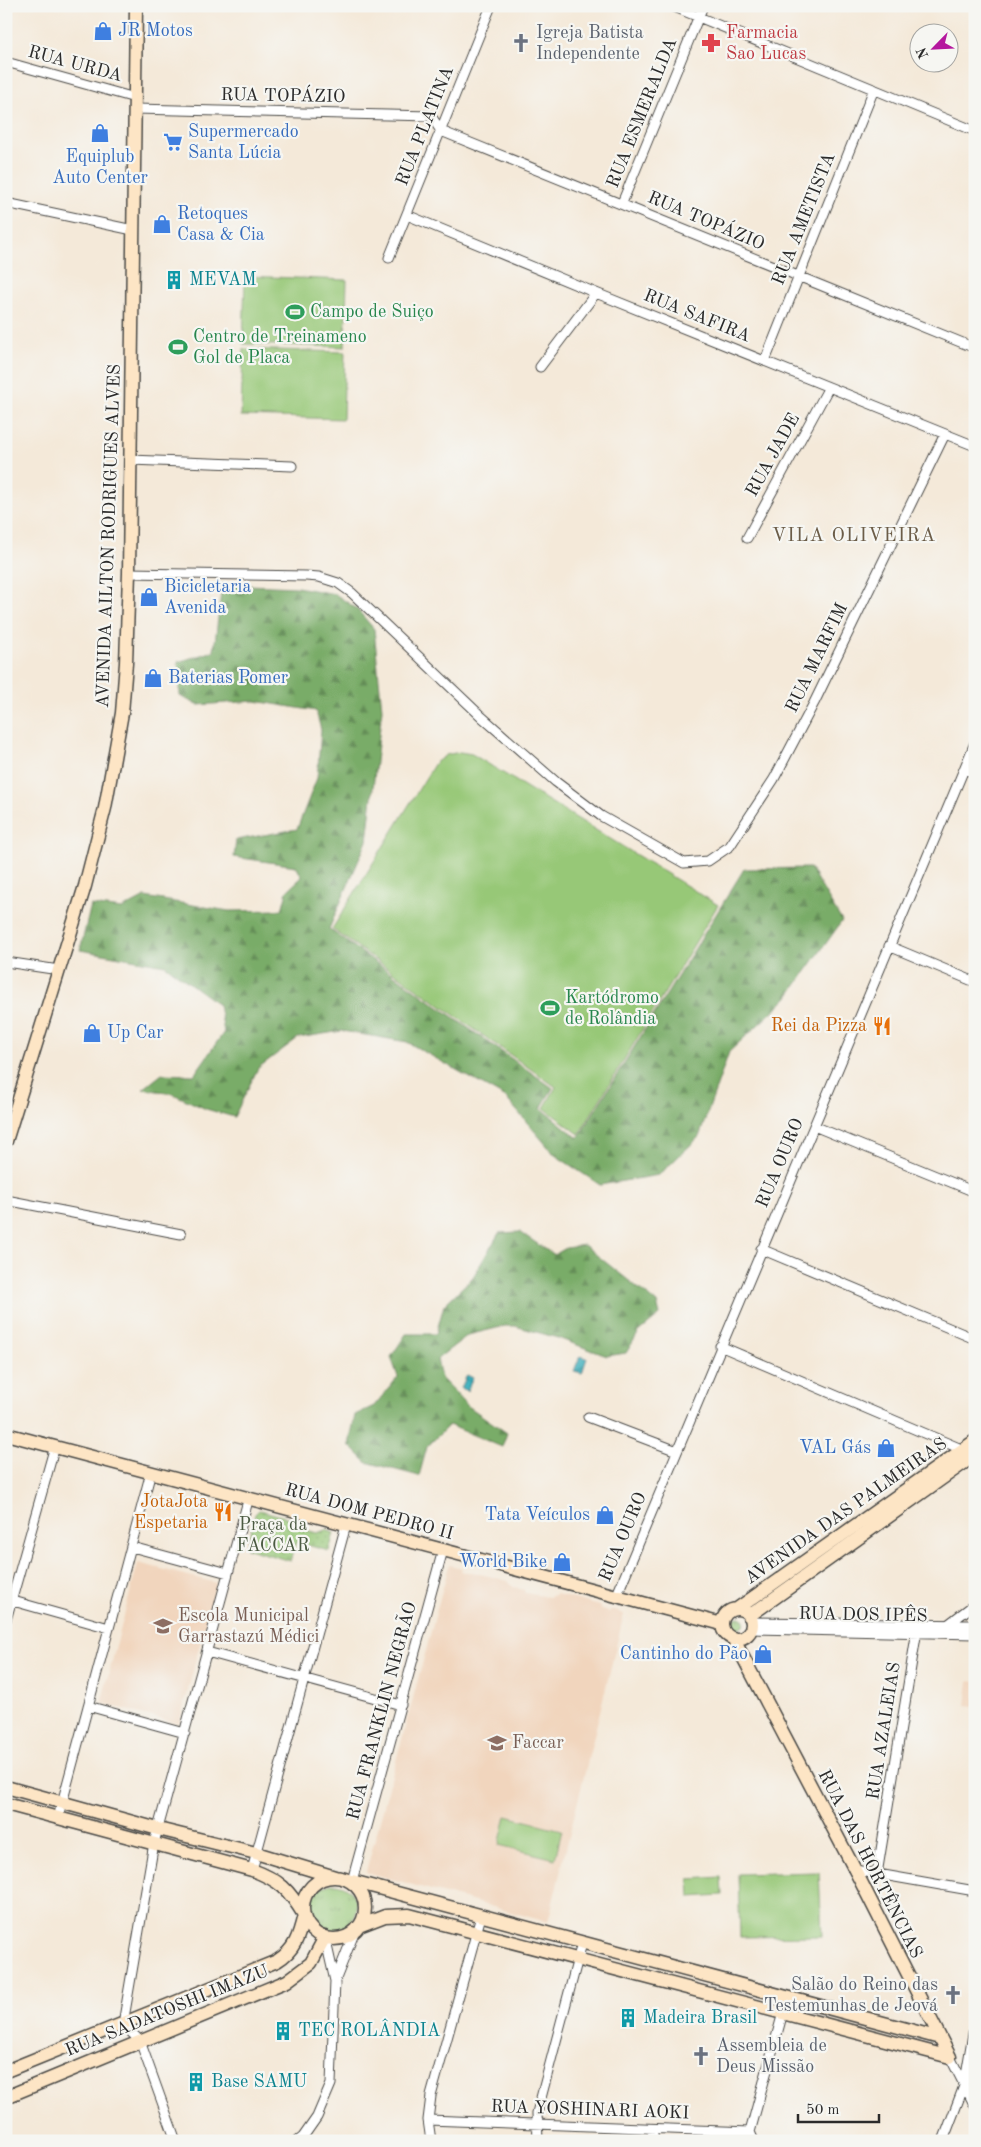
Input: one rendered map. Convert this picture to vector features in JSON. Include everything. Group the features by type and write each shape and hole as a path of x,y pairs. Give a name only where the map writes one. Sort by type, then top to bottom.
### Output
{"street":[{"name":"AVENIDA AILTON RODRIGUES ALVES","path":"6,1141 92,865 118,743 125,679 128,572 136,6"},
{"name":"RUA PLATINA","path":"389,258 491,6"},
{"path":"672,6 975,131"},
{"name":"RUA ESMERALDA","path":"622,203 703,6"},
{"name":"RUA URDA","path":"6,62 135,103"},
{"name":"RUA AMETISTA","path":"765,361 874,89"},
{"name":"RUA TOPÁZIO","path":"135,103 446,117"},
{"path":"431,116 441,131"},
{"name":"RUA TOPÁZIO","path":"441,131 975,348"},
{"path":"6,203 133,230"},
{"name":"RUA SAFIRA","path":"408,215 975,446"},
{"path":"540,367 596,293"},
{"name":"RUA JADE","path":"747,538 829,387"},
{"name":"RUA MARFIM","path":"128,572 306,576 319,577 338,584 374,612 482,717 556,782 601,816 684,863 708,861 730,846 774,779 814,703 945,434"},
{"path":"130,460 292,466"},
{"name":"RUA OURO","path":"616,1597 975,742"},
{"path":"964,769 975,773"},
{"path":"889,946 975,982"},
{"path":"6,962 59,970"},
{"path":"814,1126 975,1192"},
{"path":"6,1200 181,1234"},
{"path":"761,1249 975,1340"},
{"path":"720,1346 971,1453"},
{"path":"588,1417 677,1451"},
{"name":"RUA DOM PEDRO II","path":"6,1434 722,1624"},
{"name":"AVENIDA DAS PALMEIRAS","path":"751,1622 971,1453 975,1442"},
{"path":"6,1620 9,1599 55,1446"},
{"name":"AVENIDA DAS PALMEIRAS","path":"737,1609 971,1453"},
{"path":"58,1818 151,1472"},
{"path":"176,2141 140,2041 123,2024 154,1843 248,1498"},
{"path":"252,1870 346,1525"},
{"path":"132,1548 228,1573"},
{"name":"RUA FRANKLIN NEGRÃO","path":"352,1881 443,1550"},
{"path":"9,1599 109,1628"},
{"path":"946,1629 975,1604"},
{"path":"737,1609 743,1610 751,1622 745,1637 733,1638 725,1634 722,1624 726,1614 737,1609"},
{"name":"RUA DOS IPÊS","path":"751,1622 946,1629 975,1634"},
{"name":"RUA DOS IPÊS","path":"946,1629 975,1625"},
{"name":"RUA AZALEIAS","path":"877,1874 917,1628"},
{"name":"RUA DAS HORTÊNCIAS","path":"733,1638 855,1870 975,2106"},
{"path":"207,1652 401,1705"},
{"path":"88,1706 185,1733"},
{"path":"6,1787 158,1829 256,1853 335,1877 940,2038"},
{"path":"6,1804 271,1876 292,1896 309,1927 325,1937 344,1937 357,1928 385,1916 409,1915 950,2058"},
{"path":"855,1870 975,1891"},
{"path":"304,1915 303,1903 311,1886 322,1879 335,1877"},
{"path":"334,1981 364,1915 364,1903 360,1892 352,1881"},
{"name":"RUA SADATOSHI IMAZU","path":"6,2071 281,1958 290,1952 299,1938 304,1915"},
{"path":"431,2141 428,2120 431,2096 482,1916"},
{"path":"303,2139 322,2107 330,2084 334,1981 325,1937"},
{"name":"RUA SADATOSHI IMAZU","path":"6,2097 287,1981 311,1963 325,1937"},
{"path":"538,2141 537,2113 582,1943"},
{"path":"752,2136 787,1998"},
{"path":"943,2141 964,2086 975,2022"},
{"name":"RUA YOSHINARI AOKI","path":"428,2120 651,2129 752,2136"},
{"path":"651,2129 655,2141"}],"shaded area":[{"name":"Escola Municipal Garrastazú Médici","path":"138,1563 216,1583 179,1724 101,1703"},
{"name":"Faccar","path":"449,1565 462,1568 461,1571 508,1581 513,1587 524,1590 525,1593 549,1597 556,1594 599,1606 601,1610 609,1612 612,1610 624,1614 548,1922 366,1872"},
{"path":"969,1681 975,1682 975,1706 966,1705"}],"green space":[{"name":"Campo de Suiço","path":"245,276 347,280 345,347 243,344"},
{"name":"Campo de Suiço","path":"243,349 345,352 343,419 241,416"},
{"path":"222,584 297,587 335,594 357,609 374,629 382,709 367,841 329,929 553,1088 541,1108 578,1138 744,869 810,868 842,921 787,998 729,1052 699,1137 659,1175 600,1185 555,1155 506,1098 407,1042 342,1031 298,1038 258,1068 234,1117 206,1109 171,1093 143,1089 162,1074 194,1075 224,1032 219,1005 165,965 80,950 91,905 122,909 145,897 229,911 282,910 287,891 302,877 296,866 234,857 236,840 297,829 317,778 321,730 316,711 255,701 198,705 180,696 178,662 214,651"},
{"name":"Kartódromo de Rolândia","path":"460,752 472,754 718,905 579,1134 544,1108 556,1087 332,929 435,763 446,755"},
{"path":"520,1232 554,1255 566,1248 584,1245 657,1303 660,1315 639,1332 626,1353 607,1356 558,1338 515,1326 505,1326 468,1335 437,1359 441,1378 468,1406 507,1433 502,1447 449,1425 427,1447 419,1476 366,1462 349,1445 355,1415 374,1406 398,1377 391,1357 406,1334 436,1334 444,1305 473,1277 499,1233"},
{"name":"Praça da FACCAR","path":"259,1510 289,1518 294,1527 317,1533 326,1530 334,1533 329,1551 296,1542 290,1561 246,1548 255,1514"},
{"path":"737,1617 745,1620 744,1625 736,1629 729,1627 728,1623"},
{"path":"506,1816 562,1830 555,1859 499,1845"},
{"path":"819,1872 822,1936 740,1937 738,1874"},
{"path":"721,1877 722,1895 690,1897 689,1879"},
{"path":"334,1884 347,1888 353,1894 357,1907 353,1920 347,1926 334,1930 321,1926 315,1920 311,1907 315,1894 321,1888"}],"water":[{"path":"580,1356 587,1358 582,1373 574,1371"},
{"path":"467,1375 473,1378 467,1391 461,1388"}],"place":[{"name":"JR Motos","path":"103,31"},
{"name":"Igreja Batista Independente","path":"521,43"},
{"name":"Farmacia Sao Lucas","path":"711,43"},
{"name":"Equiplub Auto Center","path":"100,133"},
{"name":"Supermercado Santa Lúcia","path":"173,142"},
{"name":"Retoques Casa & Cia","path":"162,224"},
{"name":"MEVAM","path":"174,280"},
{"name":"Campo de Suiço","path":"295,312"},
{"name":"Centro de Treinameno Gol de Placa","path":"178,347"},
{"name":"Bicicletaria Avenida","path":"149,597"},
{"name":"Baterias Pomer","path":"153,678"},
{"name":"Kartódromo de Rolândia","path":"550,1008"},
{"name":"Rei da Pizza","path":"882,1026"},
{"name":"Up Car","path":"92,1033"},
{"name":"VAL Gás","path":"886,1448"},
{"name":"JotaJota Espetaria","path":"223,1512"},
{"name":"Tata Veículos","path":"605,1515"},
{"name":"World Bike","path":"562,1562"},
{"name":"Escola Municipal Garrastazú Médici","path":"163,1626"},
{"name":"Cantinho do Pão","path":"763,1654"},
{"name":"Faccar","path":"497,1743"},
{"name":"Salão do Reino das Testemunhas de Jeová","path":"953,1995"},
{"name":"Madeira Brasil","path":"628,2018"},
{"name":"TEC ROLÂNDIA","path":"283,2031"},
{"name":"Assembleia de Deus Missão","path":"701,2056"},
{"name":"Base SAMU","path":"196,2082"}],"district":[{"name":"VILA OLIVEIRA","path":"854,536"}]}
